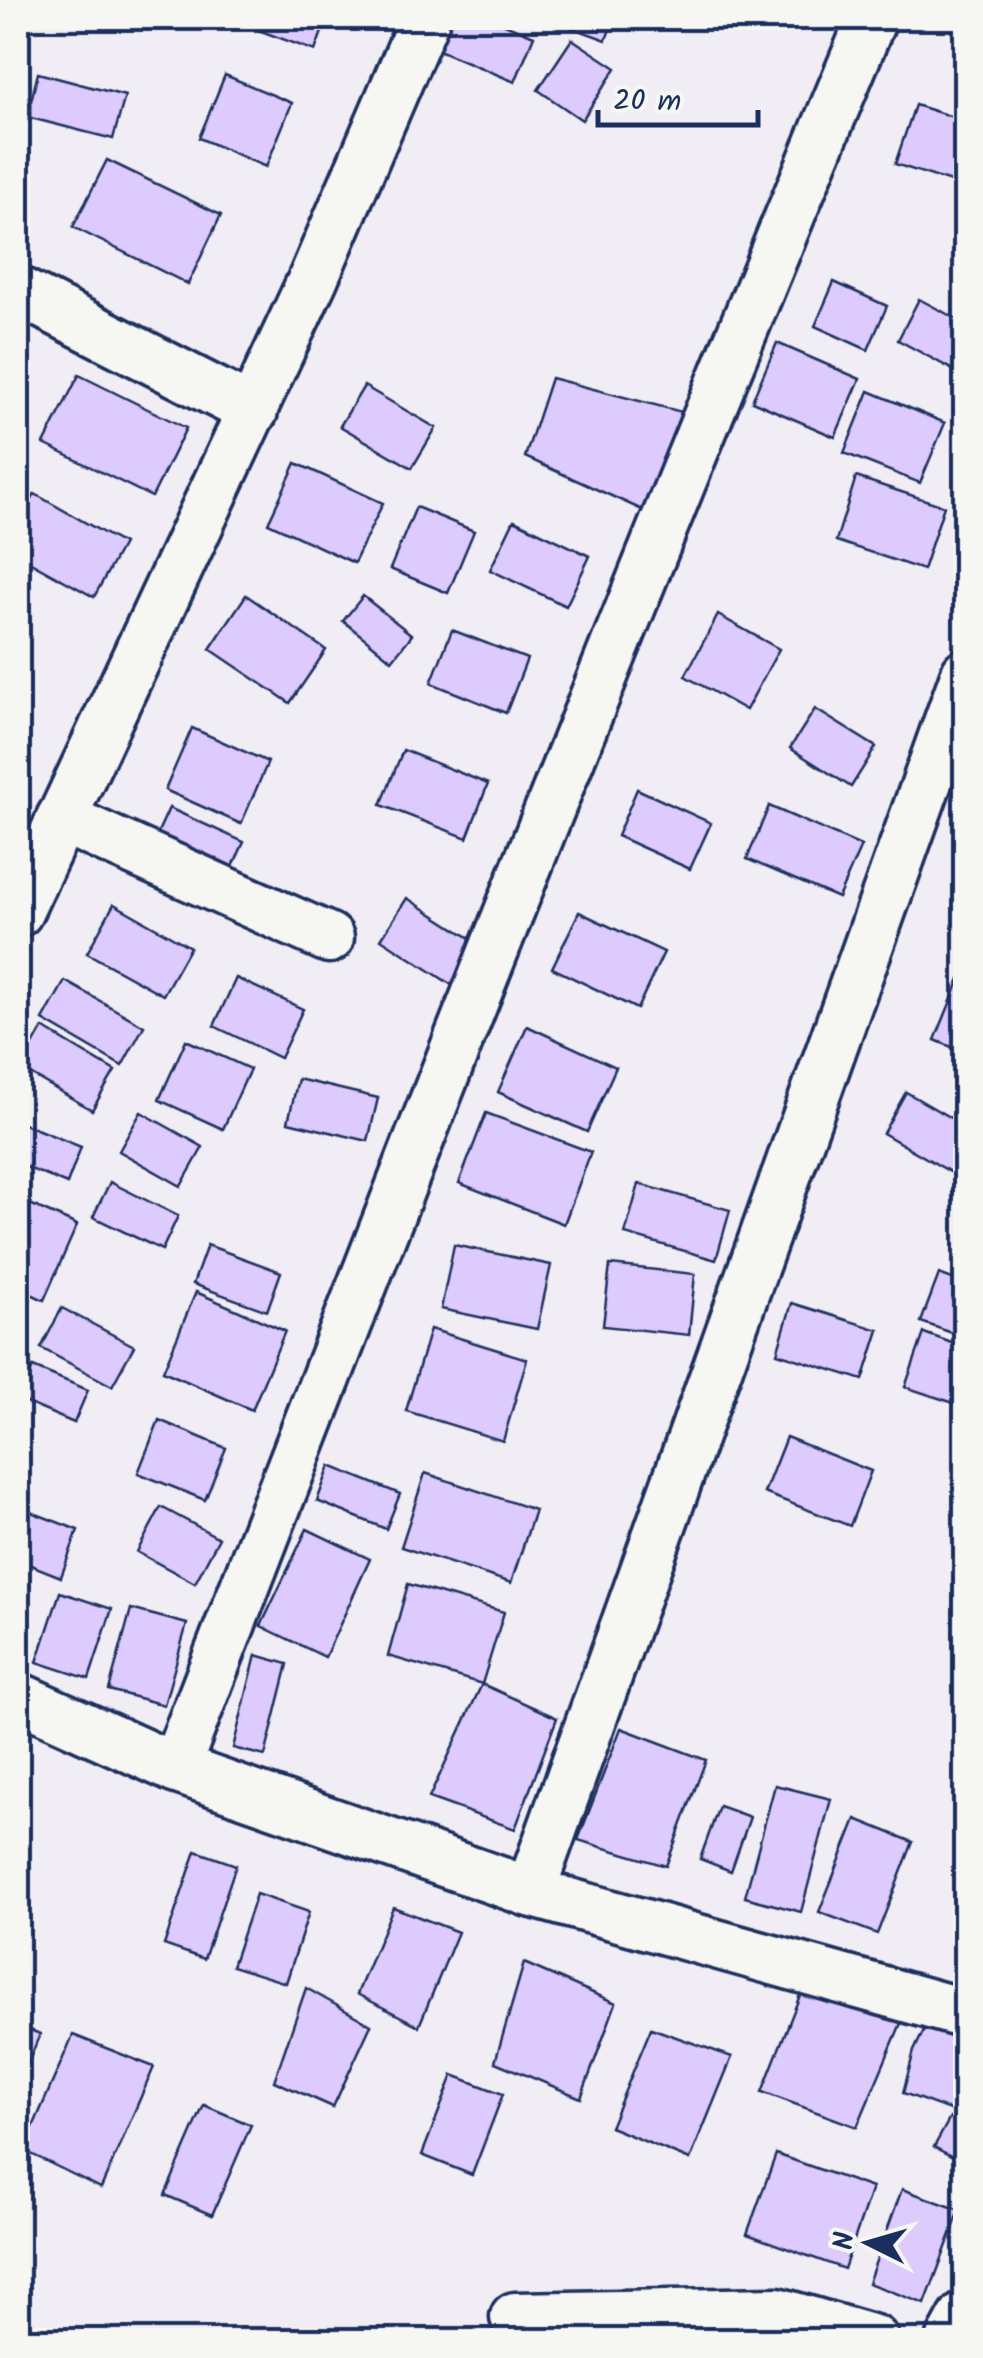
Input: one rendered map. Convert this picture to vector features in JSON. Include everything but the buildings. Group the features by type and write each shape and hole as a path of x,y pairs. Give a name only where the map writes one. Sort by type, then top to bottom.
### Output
{"main road":[{"path":"956,2340 966,2320"}],"street":[{"path":"18,912 253,411 425,18"},
{"path":"175,1768 412,1154 693,446 872,18"},
{"path":"18,291 253,411"},
{"path":"530,1892 966,672"},
{"path":"60,818 330,938"},
{"path":"18,1697 175,1768 530,1892 966,2014"},
{"path":"515,2317 777,2312 874,2340"}]}
